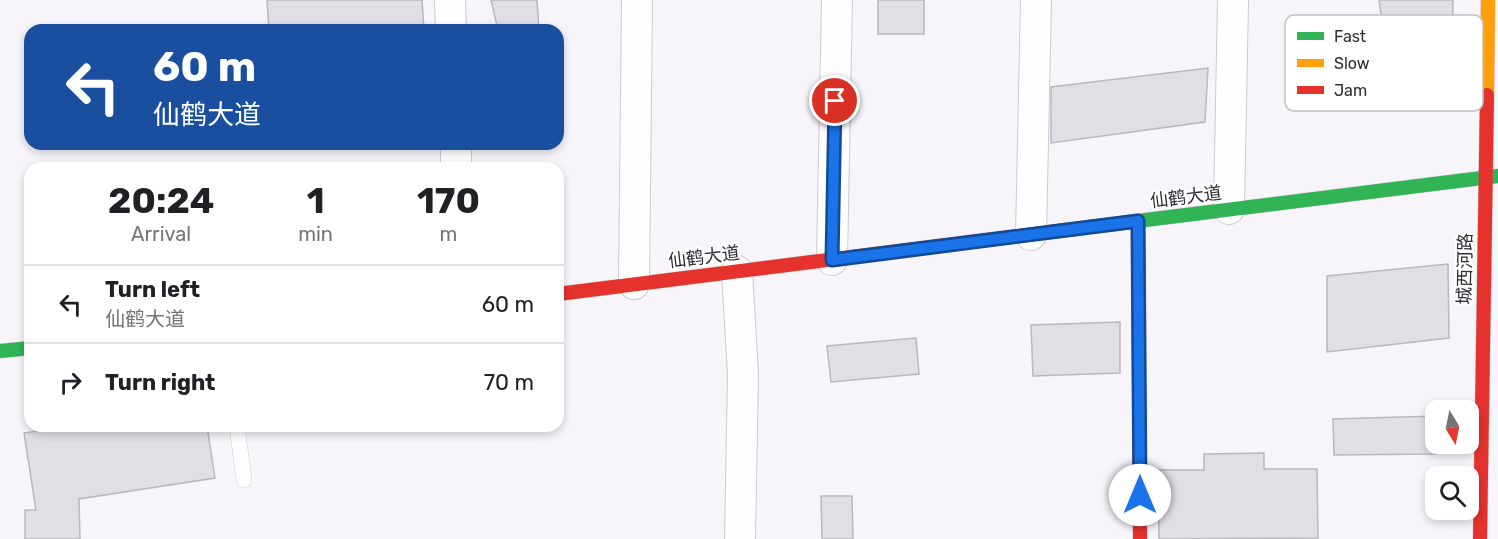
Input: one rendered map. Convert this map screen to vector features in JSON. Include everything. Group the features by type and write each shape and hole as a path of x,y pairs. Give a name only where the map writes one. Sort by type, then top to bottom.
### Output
{"main road":[{"name":"城西河路","path":"1480,539 1491,177 1488,0"},
{"name":"仙鹤大道","path":"564,293 1491,177"},
{"path":"1138,221 1140,539"},
{"path":"0,351 24,349"}],"street":[{"path":"450,0 451,24"},
{"path":"634,284 637,0"},
{"path":"832,260 837,0"},
{"path":"1031,235 1036,0"},
{"path":"1230,209 1233,0"},
{"path":"737,271 743,374 740,539"}],"lane":[{"path":"238,432 244,480"}],"building":[{"path":"267,0 422,0 424,24 269,24"},
{"path":"491,0 537,0 539,24 497,24"},
{"path":"878,0 924,0 924,34 878,34"},
{"path":"1379,0 1453,0 1453,15 1381,15"},
{"path":"1208,68 1205,122 1051,143 1051,87"},
{"path":"1448,264 1449,338 1327,352 1327,276"},
{"path":"1120,322 1120,373 1033,376 1031,325"},
{"path":"916,338 919,374 831,382 827,346"},
{"path":"1425,416 1425,454 1436,454 1334,455 1333,419"},
{"path":"208,432 215,478 79,499 80,539 25,539 25,510 36,510 24,433"},
{"path":"1264,453 1264,469 1317,469 1318,538 1159,539 1158,470 1204,470 1204,454"},
{"path":"821,496 852,496 853,539 822,539"}],"traffic: fast":[{"path":"1065,230 1498,176"},
{"path":"0,351 24,349"}],"traffic: slow":[{"path":"1487,95 1488,0"}],"traffic: jam":[{"path":"1480,539 1487,95"},
{"path":"1138,221 1140,539"},
{"path":"564,293 1065,230"}],"route":[{"path":"835,101 832,260 1138,221 1140,495"}]}
